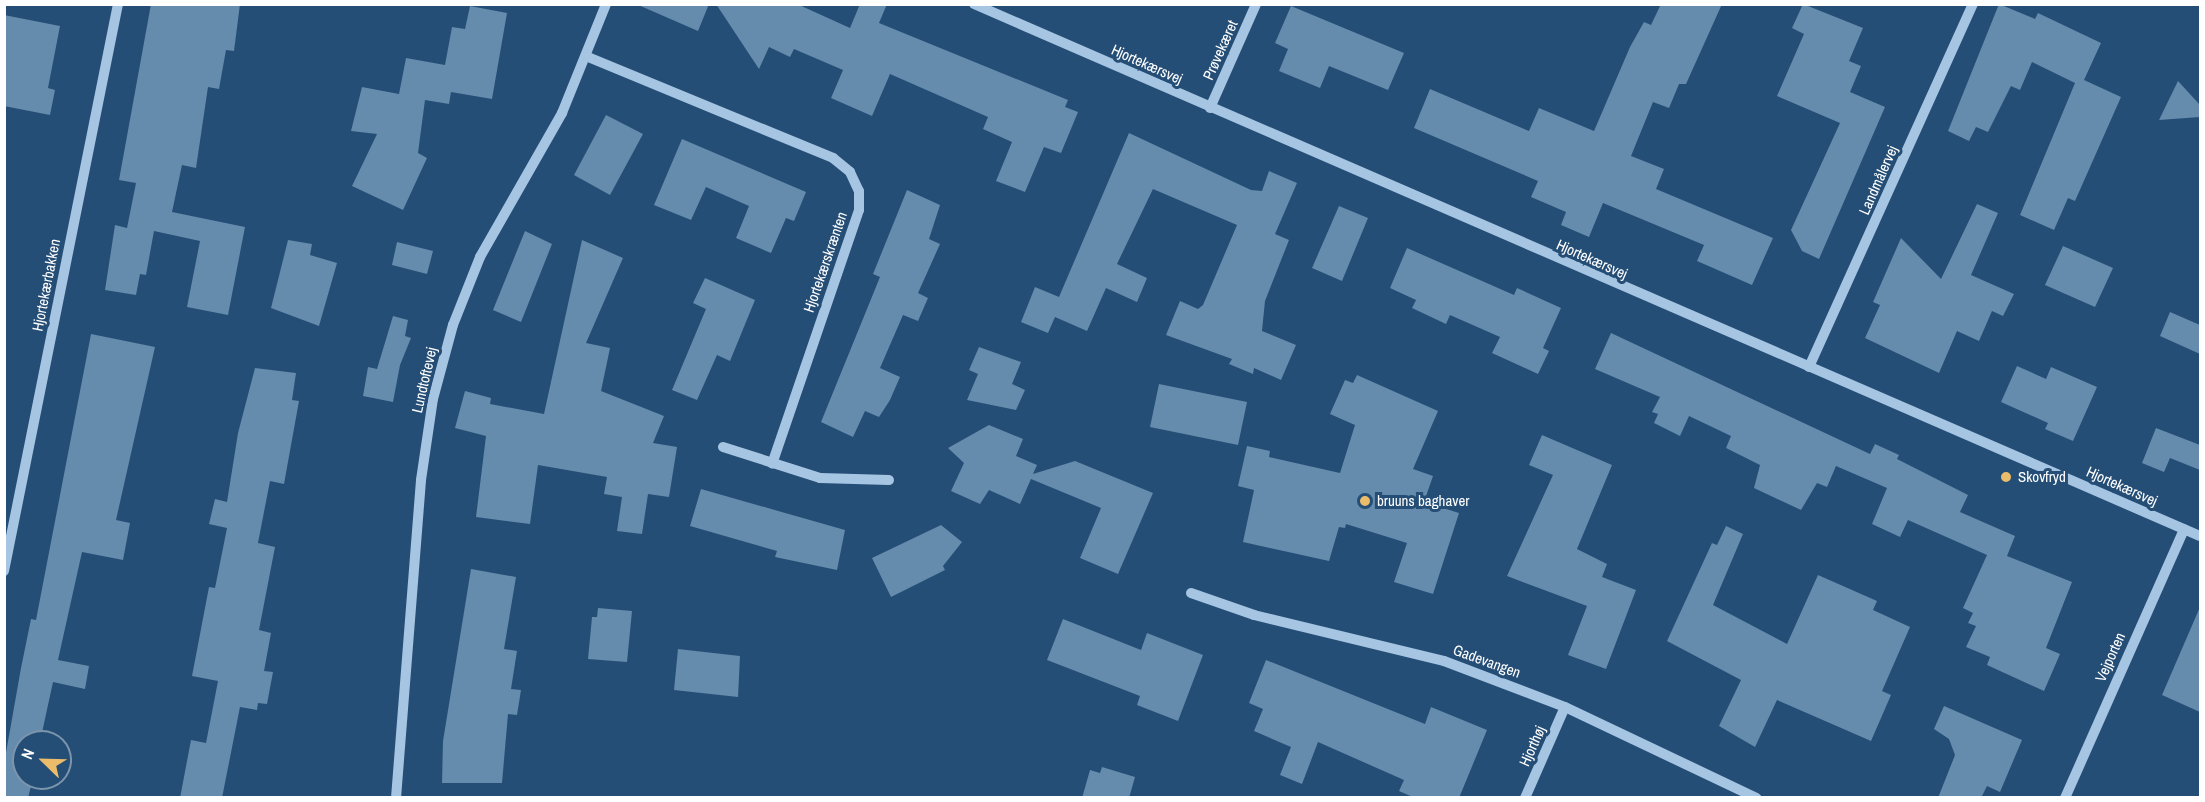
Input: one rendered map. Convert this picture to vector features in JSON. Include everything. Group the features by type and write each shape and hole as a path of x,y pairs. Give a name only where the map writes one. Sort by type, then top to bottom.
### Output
{"street":[{"name":"Hjortekærbakken","path":"4,571 118,4"},
{"name":"Lundtoftevej","path":"396,798 421,480 433,399 453,325 480,257 562,113 588,57 606,4"},
{"name":"Hjortekærsvej","path":"974,4 2200,536"},
{"name":"Prøvekæret","path":"1210,108 1256,4"},
{"name":"Landmålervej","path":"1809,367 1973,4"},
{"name":"Hjortekærskrænten","path":"588,57 833,158 850,172 859,191 859,210 772,464"},
{"path":"723,447 820,478 889,480"},
{"name":"Vejporten","path":"2065,798 2184,529"},
{"name":"Gadevangen","path":"1191,593 1254,615 1444,661 1565,706 1757,798"},
{"name":"Hjorthøj","path":"1525,798 1565,706"}],"building":[{"path":"151,4 240,4 234,51 226,50 219,89 208,87 196,168 182,165 172,212 245,227 228,315 187,307 200,241 154,231 146,275 140,274 136,295 105,290 115,225 127,228 136,183 119,180"},
{"path":"636,4 709,4 698,31"},
{"path":"716,4 797,4 850,28 860,4 887,4 879,23 1068,100 1065,107 1078,112 1061,153 1044,147 1025,192 996,181 1012,142 983,129 988,117 890,74 872,116 831,98 843,70 794,49 790,57 769,47 759,69"},
{"path":"1661,4 1722,4 1686,84 1679,84 1669,108 1653,102 1631,156 1664,169 1656,189 1773,238 1752,285 1697,261 1704,245 1603,203 1589,237 1561,225 1566,212 1531,197 1538,181 1414,128 1430,89 1529,131 1539,108 1594,131 1630,47 1644,22 1651,25"},
{"path":"1803,4 1863,28 1849,61 1861,66 1850,92 1885,107 1819,259 1802,251 1791,230 1840,123 1777,96 1804,34 1792,28"},
{"path":"1999,4 2035,19 2038,13 2101,43 2084,80 2121,97 2075,201 2068,198 2054,230 2020,215 2075,83 2032,62 2020,90 2011,86 1988,132 1976,127 1969,141 1948,131"},
{"path":"470,6 507,13 492,99 451,92 449,104 425,100 418,153 427,158 403,210 352,186 377,134 351,131 362,87 399,94 406,58 445,65 452,27 465,29"},
{"path":"1291,6 1404,53 1388,90 1329,66 1320,88 1279,71 1288,49 1275,43"},
{"path":"4,15 60,26 48,88 55,90 50,115 4,106"},
{"path":"2178,81 2200,105 2200,117 2159,120"},
{"path":"606,115 643,134 610,195 574,175"},
{"path":"1129,133 1251,190 1262,191 1269,171 1297,183 1275,234 1289,240 1265,301 1262,331 1296,345 1281,380 1254,368 1253,374 1229,364 1232,359 1166,335 1180,301 1198,309 1203,305 1237,225 1153,189 1117,264 1147,278 1137,302 1106,288 1087,331 1055,317 1048,333 1021,322 1035,287 1059,297"},
{"path":"682,139 806,192 794,221 786,218 771,253 736,238 749,206 706,187 691,220 654,205"},
{"path":"907,190 940,205 929,239 940,244 918,293 928,298 918,321 903,315 880,368 900,377 890,400 879,417 865,411 853,437 821,422 880,277 873,274"},
{"path":"1977,204 1998,213 1971,275 2014,294 2003,316 1992,311 1979,341 1957,331 1939,373 1865,338 1880,305 1873,302 1901,238 1941,279"},
{"path":"1339,206 1368,218 1342,281 1312,268"},
{"path":"525,231 552,244 521,322 493,310"},
{"path":"288,240 312,244 310,255 337,263 319,326 271,308"},
{"path":"582,240 623,258 586,343 610,348 601,391 664,416 653,443 677,447 669,497 648,494 642,534 617,531 622,497 604,494 607,477 538,465 530,524 476,517 486,436 455,428 465,391 491,398 490,404 544,414"},
{"path":"397,242 433,251 427,274 392,265"},
{"path":"2063,246 2113,268 2095,307 2045,285"},
{"path":"1407,248 1514,295 1517,288 1561,308 1543,348 1549,351 1538,374 1492,353 1500,337 1450,315 1446,324 1412,308 1416,300 1390,288"},
{"path":"705,278 755,300 730,361 717,355 697,400 672,390 706,309 693,303"},
{"path":"2170,312 2200,325 2200,354 2160,336"},
{"path":"393,316 408,320 405,336 411,338 400,365 393,402 363,396 368,367 377,369"},
{"path":"1611,333 1870,454 1875,444 1899,455 1897,459 1968,495 1960,512 2015,536 2007,556 2072,582 2046,648 2060,654 2044,691 1987,665 1990,657 1966,647 1976,626 1968,623 1973,613 1963,608 1987,555 1908,520 1900,537 1872,524 1887,488 1836,466 1827,487 1817,483 1801,510 1754,488 1760,465 1726,448 1731,436 1689,416 1680,436 1654,423 1658,414 1652,412 1660,397 1595,369"},
{"path":"91,334 155,347 116,520 130,523 123,560 82,552 58,660 89,666 85,689 53,682 43,730 12,730 12,790 30,790 28,798 4,798 4,764 21,668 31,619 36,620"},
{"path":"979,347 1021,362 1012,384 1025,390 1016,410 967,400 978,374 969,370"},
{"path":"2017,366 2046,379 2051,367 2097,387 2073,441 2045,429 2048,423 2001,402"},
{"path":"255,368 296,373 292,400 299,401 284,484 270,481 258,543 275,547 259,630 271,633 264,671 273,672 267,704 258,703 257,710 240,707 222,798 180,798 191,740 206,743 218,681 192,676 209,587 215,588 227,528 209,524 215,499 227,502 238,433"},
{"path":"1357,375 1438,411 1413,469 1433,476 1424,502 1459,513 1433,594 1394,582 1407,543 1346,524 1345,528 1339,527 1329,561 1243,542 1254,490 1238,486 1247,446 1270,451 1269,457 1340,473 1355,425 1330,414 1345,380 1353,383"},
{"path":"1159,384 1247,402 1238,445 1150,427"},
{"path":"989,425 1023,439 1016,456 1037,465 1033,474 1075,461 1153,493 1118,574 1080,558 1101,508 1031,479 1020,504 989,490 980,504 951,491 964,463 948,448"},
{"path":"2156,428 2200,445 2200,470 2170,458 2164,472 2142,463"},
{"path":"1542,435 1612,465 1577,549 1607,564 1602,577 1636,590 1606,669 1568,655 1587,606 1507,576 1553,475 1529,465"},
{"path":"701,489 845,530 837,570 775,557 777,551 690,526"},
{"path":"941,525 962,542 943,566 945,570 891,597 872,558"},
{"path":"1726,526 1743,534 1713,605 1787,644 1818,575 1877,601 1873,610 1910,627 1882,691 1891,695 1871,741 1777,700 1755,747 1719,726 1741,680 1667,641 1712,543 1717,545"},
{"path":"471,569 516,577 504,649 517,651 511,689 521,690 517,715 508,714 502,783 442,783 443,741"},
{"path":"2200,607 2200,712 2162,695"},
{"path":"598,608 632,611 627,662 588,659 592,617 597,617"},
{"path":"1063,619 1141,650 1147,633 1203,655 1178,721 1137,705 1140,696 1047,660"},
{"path":"678,649 740,656 738,697 674,690"},
{"path":"1266,660 1425,724 1431,707 1487,730 1459,798 1415,798 1399,791 1404,780 1318,742 1302,784 1280,775 1291,747 1254,731 1263,709 1249,703"},
{"path":"1944,706 2022,740 2000,792 1987,786 1981,798 1938,798 1955,755 1949,739 1934,729"},
{"path":"1102,767 1135,777 1129,798 1082,798 1090,770 1100,773"}],"place":[{"name":"Skovfryd","path":"2006,477"},
{"name":"bruuns baghaver","path":"1365,501"}]}
